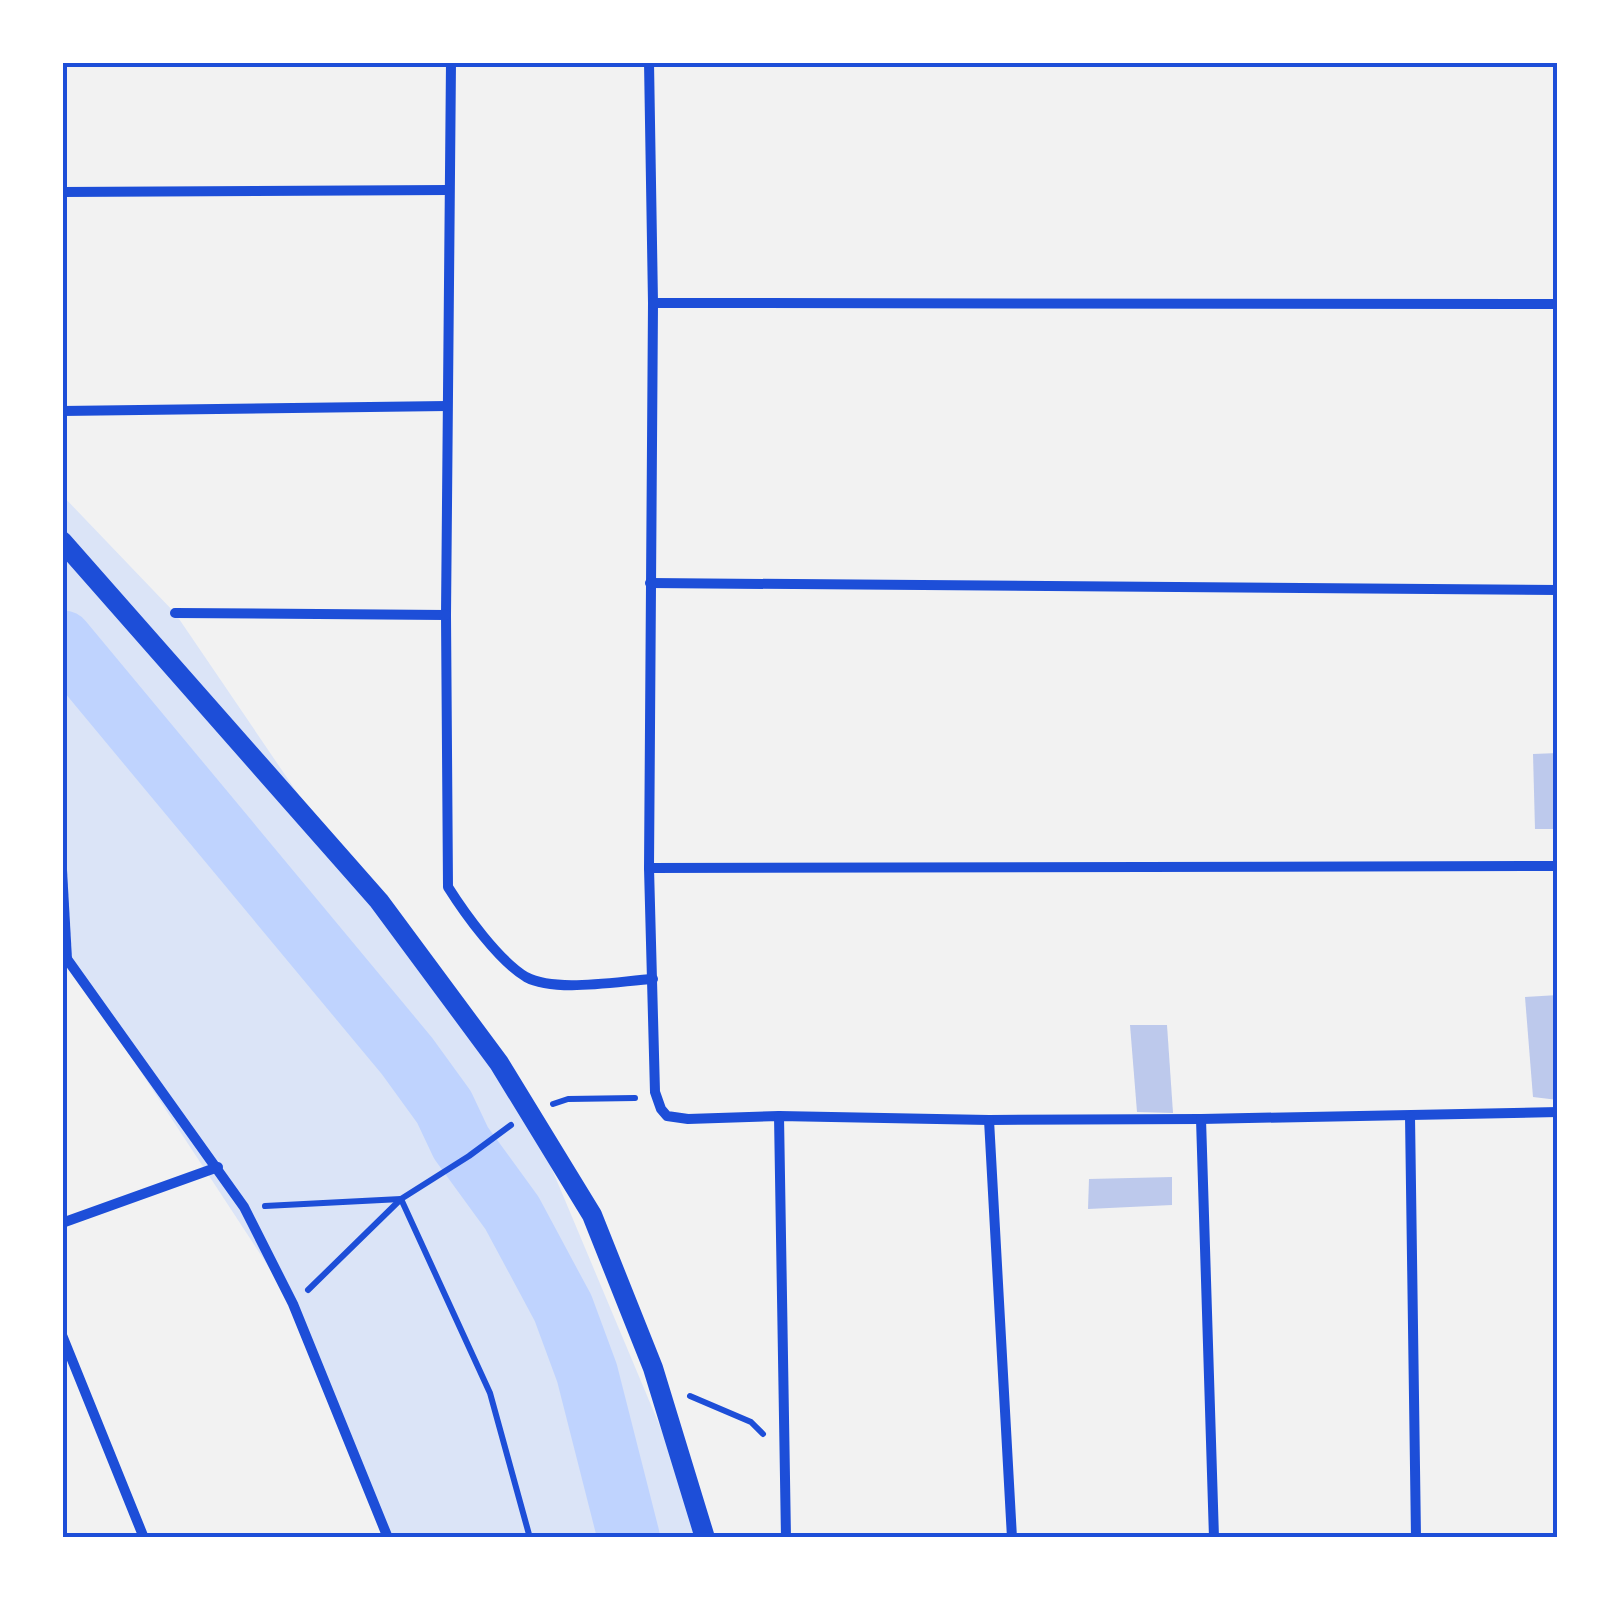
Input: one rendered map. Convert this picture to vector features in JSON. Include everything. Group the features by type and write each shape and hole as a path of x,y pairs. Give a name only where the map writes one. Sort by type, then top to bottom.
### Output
{"main road":[{"path":"62,541 380,901 499,1063 525,1114 592,1214 653,1368 705,1538"}],"street":[{"path":"450,62 448,887 472,925 526,976 560,985 652,979"},
{"path":"649,62 653,303 649,868 655,1092 661,1110 667,1116 688,1119 779,1116 989,1120 1558,1112"},
{"path":"62,192 449,190"},
{"path":"653,303 1558,304"},
{"path":"62,411 448,406"},
{"path":"650,583 1558,590"},
{"path":"175,612 446,615"},
{"path":"649,868 1558,866"},
{"path":"62,870 64,960 244,1207 293,1304 388,1538"},
{"path":"779,1116 786,1538"},
{"path":"1410,1116 1416,1538"},
{"path":"1200,1119 1214,1538"},
{"path":"989,1120 1012,1538"},
{"path":"62,1224 218,1168"},
{"path":"62,1335 144,1538"}],"path":[{"path":"293,1304 400,1199 470,1156 525,1114 568,1098 629,1099 655,1092"},
{"path":"244,1207 400,1199"},
{"path":"400,1199 490,1393 530,1538"},
{"path":"653,1368 692,1397 750,1422 784,1453"}],"shaded area":[{"path":"62,495 175,613 345,863 528,1112 703,1529 713,1537 388,1537 293,1304 67,959 63,960"}],"building":[{"path":"1558,753 1558,829 1535,829 1533,754"},
{"path":"1558,995 1558,1100 1533,1097 1525,997"},
{"path":"1130,1025 1167,1025 1173,1113 1137,1112"},
{"path":"1172,1177 1172,1205 1088,1209 1089,1179"}],"waterway":[{"path":"62,641 407,1056 444,1107 461,1143 512,1213 563,1308 587,1373 629,1538"}]}
